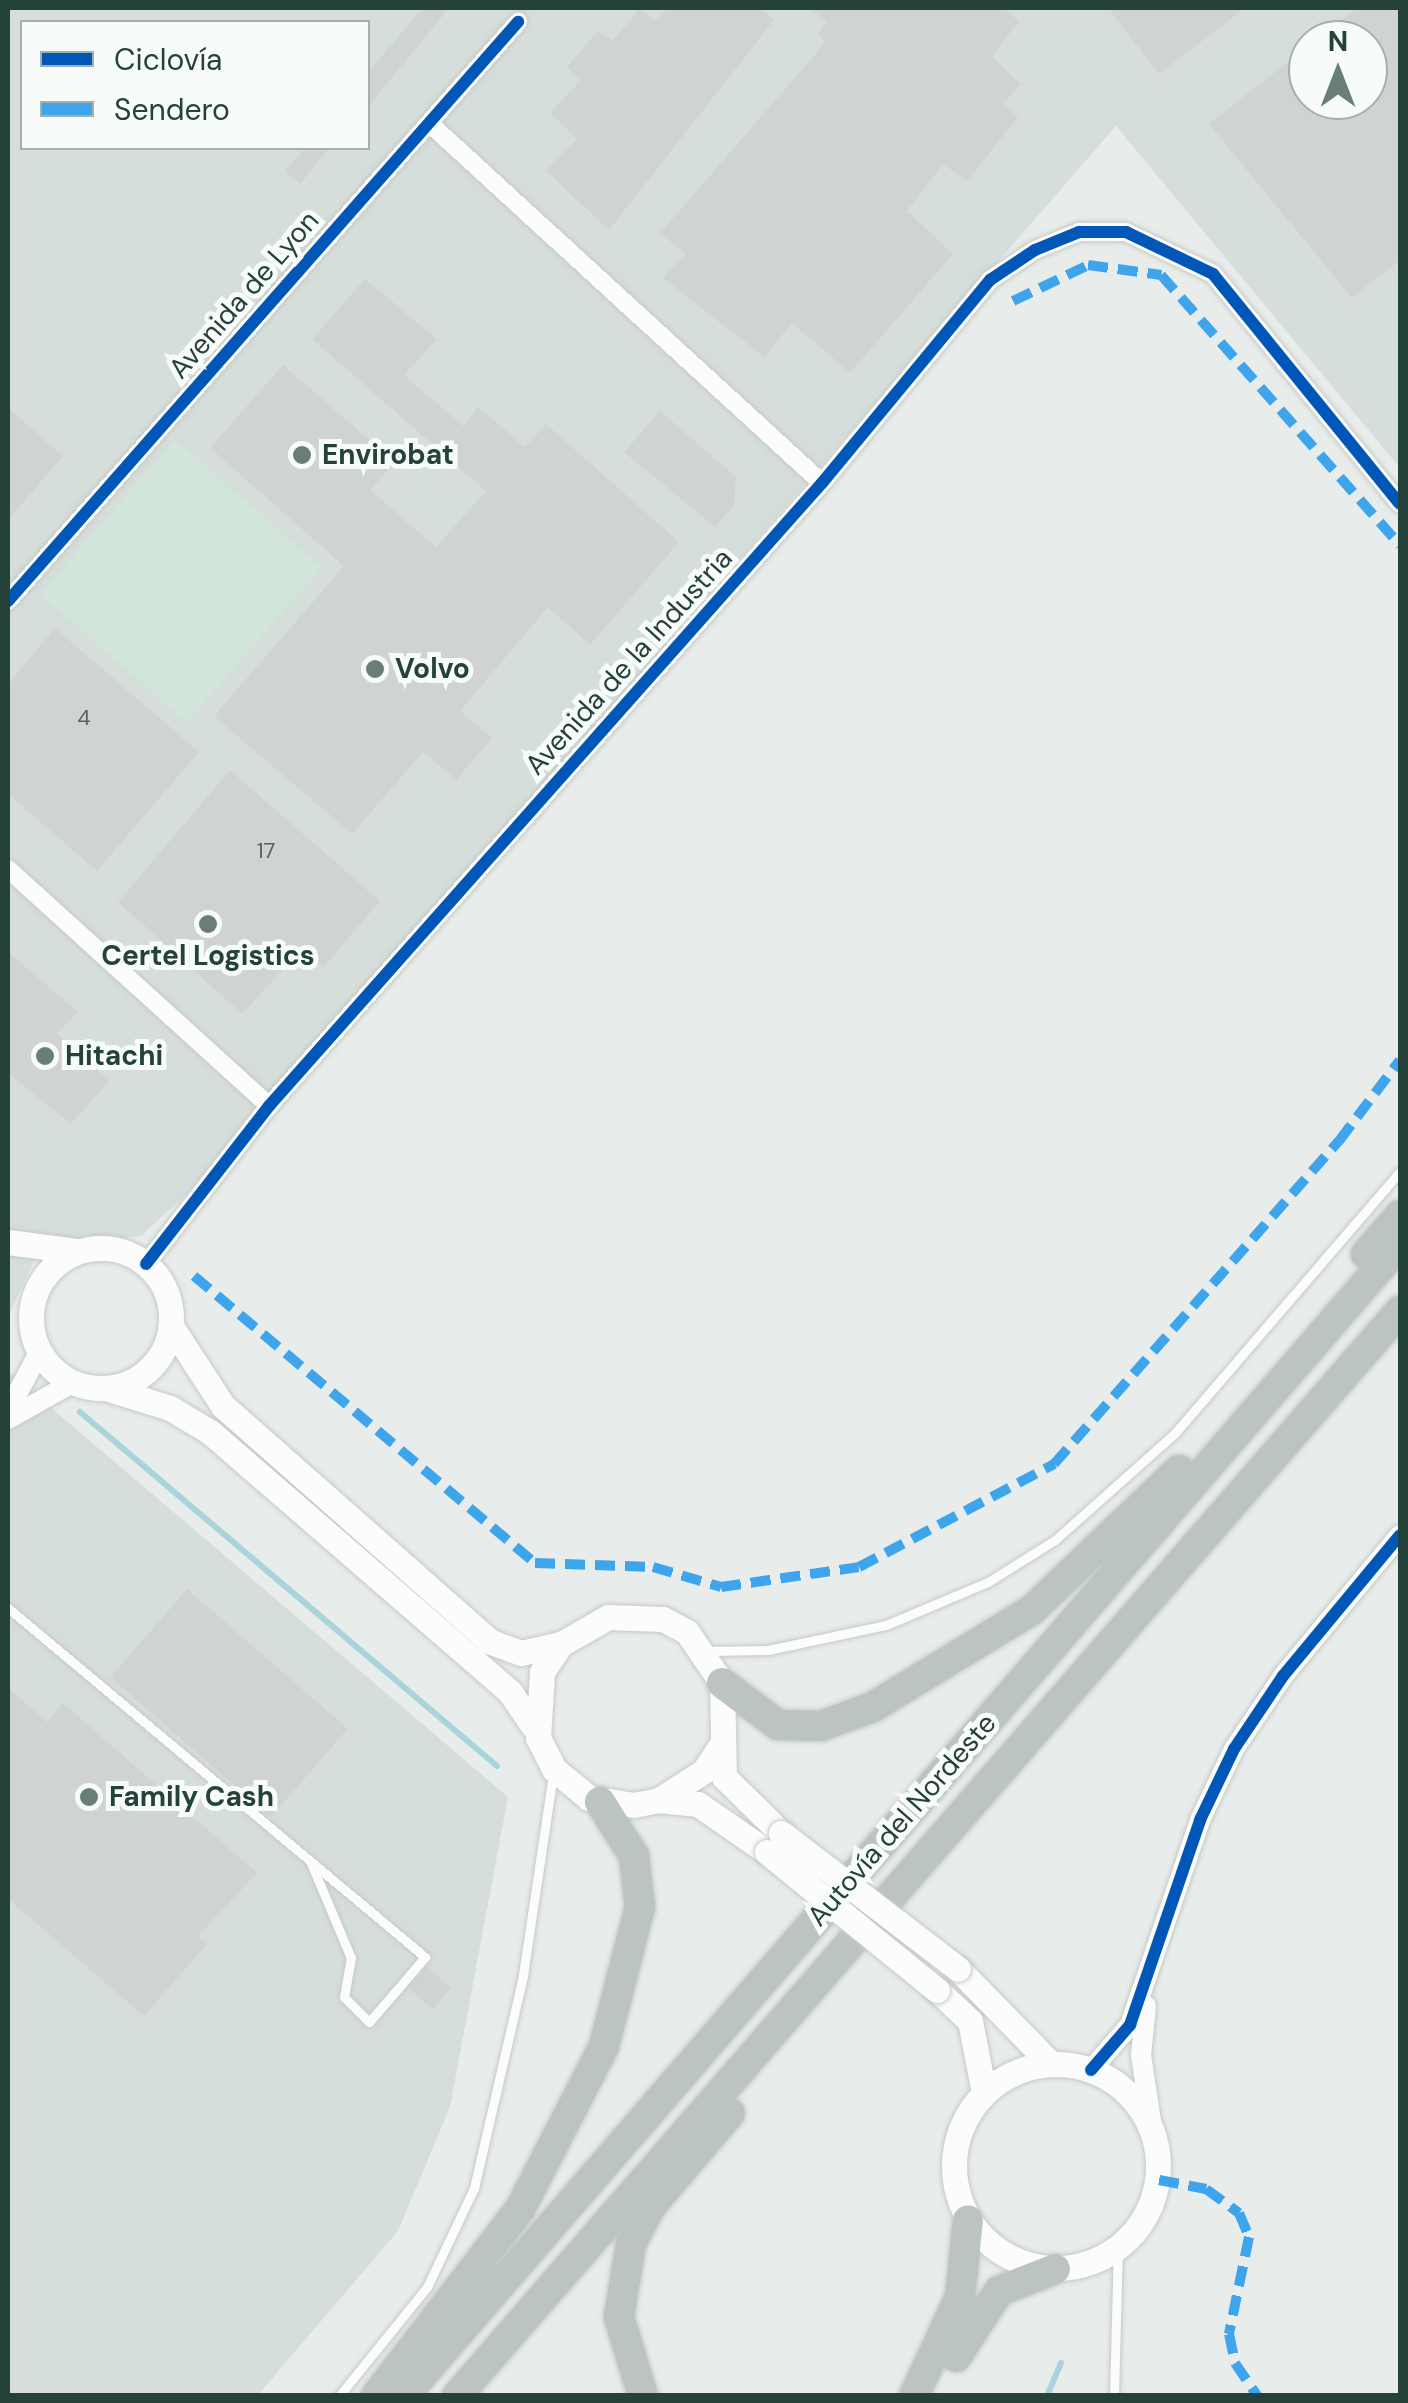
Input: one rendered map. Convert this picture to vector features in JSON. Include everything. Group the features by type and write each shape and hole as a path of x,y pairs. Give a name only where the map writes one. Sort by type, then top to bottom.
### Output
{"highway":[{"path":"722,1683 760,1718 821,1726 872,1707 989,1640 1132,1520 1400,1215"},
{"name":"Autovía del Nordeste","path":"404,2396 1400,1244"},
{"name":"Autovía del Nordeste","path":"458,2396 1400,1311"},
{"path":"376,2396 520,2209 604,2046 640,1907 634,1856 600,1802"},
{"path":"643,2396 619,2317 631,2244 650,2208 776,2059 814,1986"},
{"path":"914,2396 960,2297 968,2220"},
{"path":"937,2396 988,2301 1055,2269"}],"main road":[{"path":"8,1242 76,1252 113,1250 146,1264 166,1292 171,1326 223,1406 491,1642 521,1653 561,1644 582,1627 636,1614 687,1632 707,1651 722,1683 719,1748 732,1791 774,1843 937,1990 975,2031 984,2093 954,2154 968,2220 1021,2263 1055,2269 1118,2247 1152,2203 1158,2154 1152,2128 1121,2086 1091,2070 1051,2064 984,2093"},
{"path":"30,1327 40,1281 76,1252"},
{"path":"8,1304 30,1327 38,1353 72,1384 109,1388 170,1408 210,1432 510,1692 554,1769 600,1802 660,1800 698,1804 774,1843 958,1968 1051,2064"},
{"path":"109,1388 157,1361 171,1326"},
{"path":"538,1738 534,1704 561,1644"},
{"path":"660,1800 704,1771 719,1748"}],"street":[{"name":"Avenida de Lyon","path":"8,601 518,22"},
{"path":"429,123 822,484"},
{"name":"Avenida de la Industria","path":"146,1264 269,1106 822,484 990,280 1035,250 1079,232 1126,232 1213,274 1400,504"},
{"path":"8,869 269,1106"},
{"path":"8,1415 38,1353"},
{"path":"8,1415 72,1384"},
{"path":"1091,2070 1122,2041 1200,1820 1234,1750 1283,1676 1400,1534"},
{"path":"1152,2128 1140,2055 1153,1960"}],"lane":[{"path":"707,1651 788,1647 886,1625 988,1582 1055,1540 1175,1433 1400,1171"},
{"path":"8,1608 425,1958 369,2022 344,1997 350,1958 312,1865"},
{"path":"339,2396 427,2287 474,2188 548,1843 554,1769"},
{"path":"1114,2396 1118,2247"}],"shaded area":[{"path":"8,8 1400,8 1400,468 1116,126 193,1188 141,1236 38,1251 8,1318"},
{"path":"8,1371 508,1797 450,2107 398,2231 258,2395 8,2395"}],"green space":[{"path":"175,440 321,567 187,722 41,595"}],"building":[{"path":"423,8 449,8 370,105 370,70"},
{"path":"640,8 654,21 667,8 760,8 774,20 609,230 546,171 577,139 550,113 581,80 567,67 598,31 613,41"},
{"path":"808,8 1004,8 1019,21 992,57 1021,84 1003,104 1018,117 967,181 943,164 907,211 953,254 850,373 792,323 764,357 663,278 686,254 660,233 825,43 818,34 827,21"},
{"path":"1108,8 1245,8 1159,74"},
{"path":"1357,8 1400,8 1400,260 1352,298 1209,124 1288,62 1288,120 1388,120 1388,20 1342,20"},
{"path":"303,150 327,150 300,184 285,171"},
{"path":"365,279 437,339 404,375 463,426 478,407 525,447 546,424 679,542 590,645 548,607 460,711 492,738 456,780 423,752 352,834 214,716 344,566 210,448 283,365 395,462 370,490 436,547 486,491 312,339"},
{"path":"8,408 63,456 8,520"},
{"path":"660,411 736,477 734,505 715,527 624,452"},
{"path":"55,628 199,752 97,871 8,794 8,684"},
{"path":"230,770 380,901 323,968 302,949 242,1014 118,902"},
{"name":"Hitachi","path":"8,952 78,1012 57,1033 109,1081 71,1124 8,1073"},
{"path":"187,1589 348,1729 271,1817 110,1677"},
{"name":"Family Cash","path":"8,1688 47,1722 63,1703 257,1873 198,1936 207,1944 144,2016 8,1899"},
{"path":"427,1967 451,1988 433,2009 409,1988"}],"waterway":[{"path":"80,1412 497,1766"},
{"path":"1047,2396 1061,2363"}],"marked path":[{"path":"1013,301 1088,265 1161,275 1400,545"},
{"path":"194,1276 535,1563 653,1567 721,1587 859,1567 1054,1464 1339,1141 1400,1060"},
{"path":"1159,2180 1206,2189 1239,2213 1249,2237 1229,2334 1235,2363 1257,2396"}],"cycle path":[{"path":"8,601 518,22"},
{"path":"146,1264 269,1106 822,483 990,280 1035,250 1079,232 1126,232 1213,274 1400,504"},
{"path":"1091,2070 1130,2025 1200,1820 1234,1749 1283,1676 1400,1535"}],"place":[{"name":"Envirobat","path":"302,455"},
{"name":"Volvo","path":"375,669"},
{"name":"Certel Logistics","path":"208,924"},
{"name":"Hitachi","path":"45,1056"},
{"name":"Family Cash","path":"89,1797"}]}
